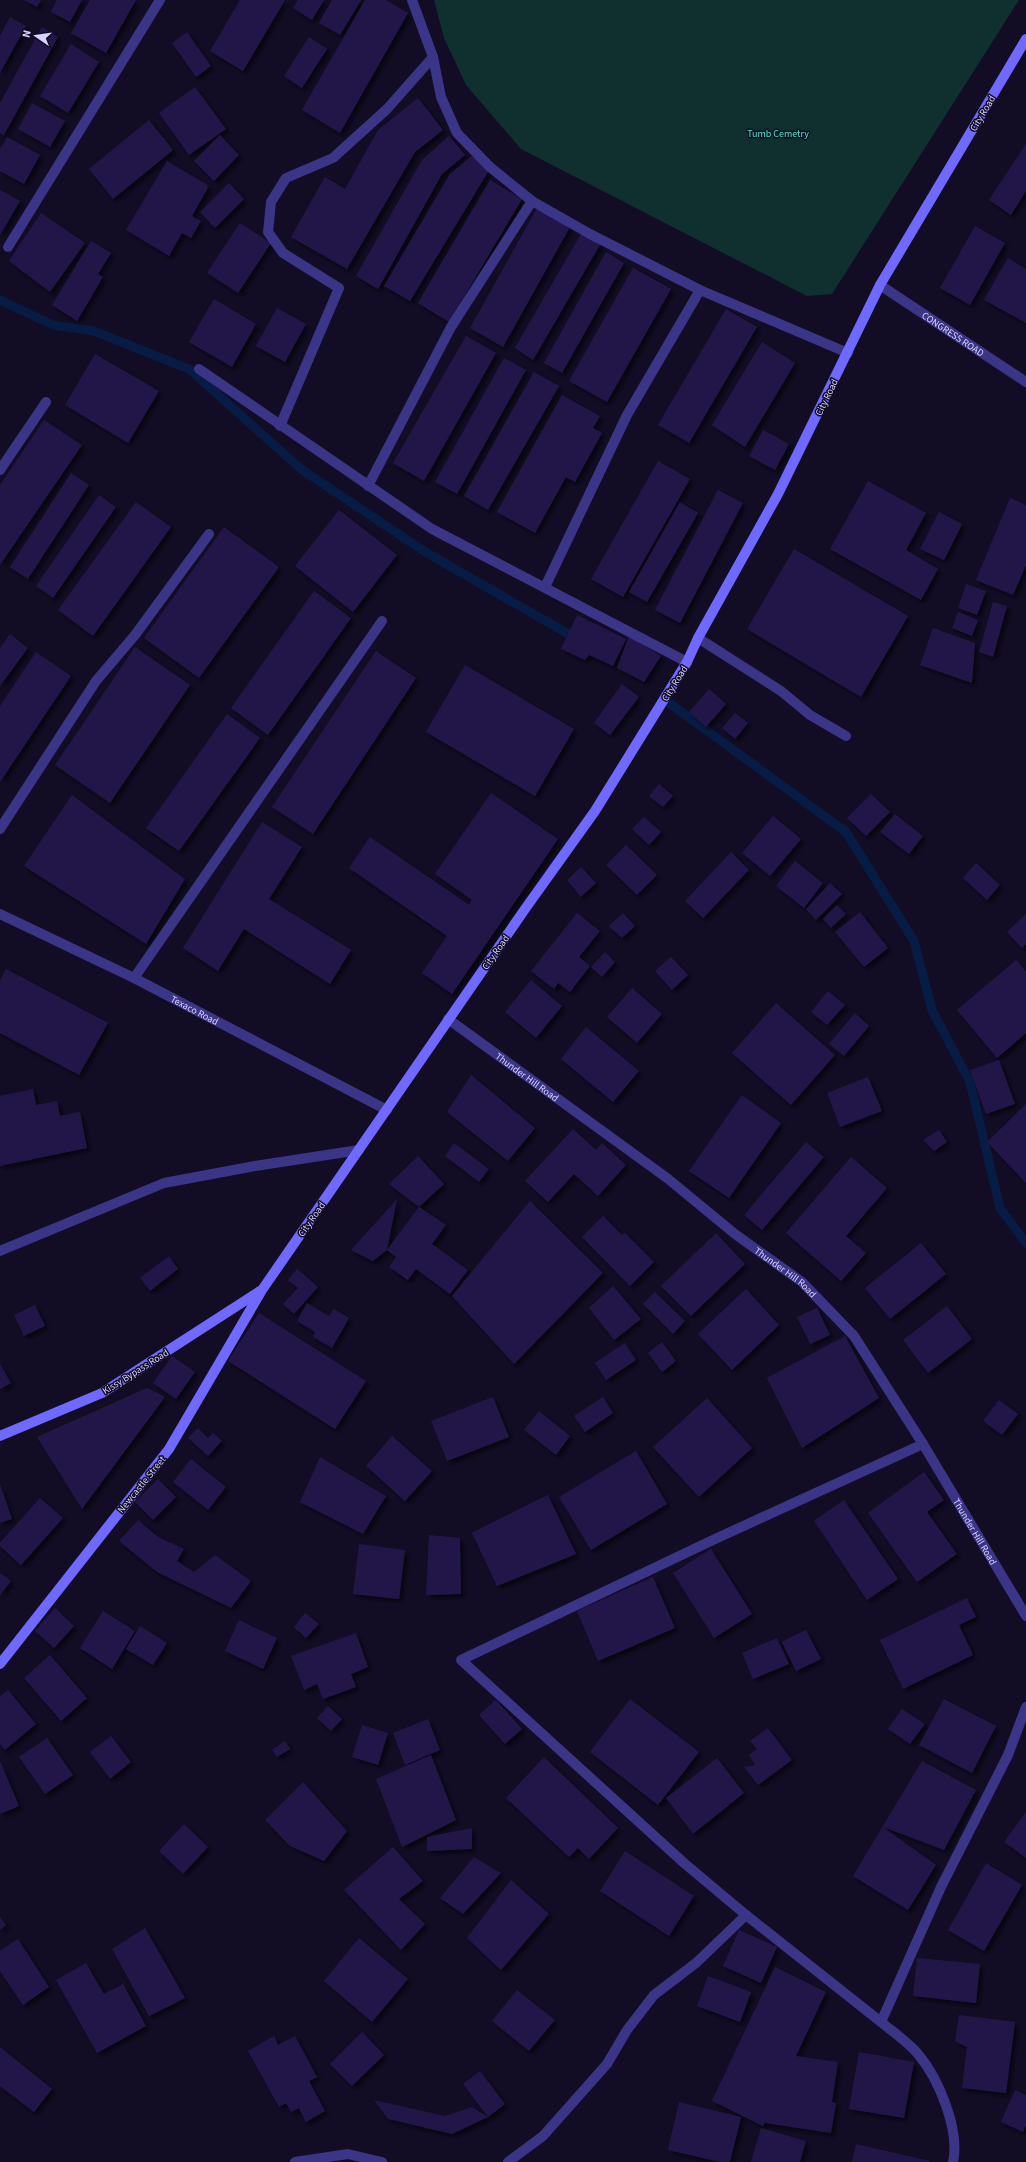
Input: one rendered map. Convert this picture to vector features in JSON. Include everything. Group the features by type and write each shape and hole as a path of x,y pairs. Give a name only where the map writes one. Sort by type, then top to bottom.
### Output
{"main road":[{"name":"City Road","path":"262,1290 360,1150 448,1019 595,811 687,662 698,638 778,494 880,285 1026,39"},
{"name":"Kissy Bypass Road","path":"0,1436 102,1392 262,1290"},
{"name":"Newcastle Street","path":"0,1664 169,1449 262,1290"}],"street":[{"path":"8,247 160,0"},
{"path":"412,0 433,57 441,97 457,133 490,167 532,202 590,234 700,290 848,353"},
{"path":"280,426 339,288 283,253 268,232 270,202 286,178 333,158 388,109 433,57"},
{"path":"368,486 451,327 532,202"},
{"name":"CONGRESS ROAD","path":"880,285 1026,382"},
{"path":"545,587 627,415 700,290"},
{"path":"198,369 432,529 687,662"},
{"path":"0,470 46,402"},
{"path":"0,829 96,681 149,617 209,534"},
{"path":"134,978 382,621"},
{"path":"698,638 780,691 810,715 846,736"},
{"name":"Texaco Road","path":"0,914 134,978 387,1110"},
{"name":"Thunder Hill Road","path":"448,1019 667,1178 734,1234 802,1282 854,1336 924,1444 1026,1616"},
{"path":"0,1251 164,1183 255,1166 360,1150"},
{"path":"924,1444 715,1539 461,1660 684,1863 746,1915 918,2053 939,2086 949,2119 956,2151 953,2162"},
{"path":"881,2022 941,1887 1008,1755 1026,1707"},
{"path":"508,2162 542,2136 607,2064 628,2030 654,1995 696,1963 746,1915"},
{"path":"295,2162 348,2154 382,2162"}],"green space":[{"name":"Tumb Cemetry","path":"434,0 1019,0 832,294 807,296 521,149 466,85 444,38"}],"building":[{"path":"24,0 41,0 37,7"},
{"path":"57,0 82,0 70,22 51,12"},
{"path":"90,0 136,0 106,53 71,33"},
{"path":"240,0 285,0 243,71 210,51"},
{"path":"298,0 324,0 312,20 293,8"},
{"path":"332,0 361,0 340,35 319,23"},
{"path":"365,0 386,0 408,13 340,133 302,110"},
{"path":"10,17 26,26 0,73 0,36"},
{"path":"42,27 58,37 4,135 0,133 0,103"},
{"path":"187,32 211,66 196,77 172,43"},
{"path":"309,37 327,49 302,88 284,76"},
{"path":"71,44 99,62 68,113 40,96"},
{"path":"195,87 226,129 189,155 159,113"},
{"path":"418,98 443,130 415,152 347,269 291,237 325,177 345,189 378,130"},
{"path":"32,103 65,121 50,147 18,129"},
{"path":"149,120 173,150 113,199 89,169"},
{"path":"220,135 239,155 214,181 194,161"},
{"path":"449,136 465,155 442,174 378,289 356,276 422,160"},
{"path":"7,137 40,155 24,184 0,171 0,149"},
{"path":"1026,144 1026,191 1011,215 989,200"},
{"path":"473,155 488,172 410,301 384,286 450,174"},
{"path":"167,161 209,186 192,216 201,221 191,238 182,233 169,256 126,230"},
{"path":"490,180 522,199 449,322 418,303"},
{"path":"229,183 244,199 215,228 200,212"},
{"path":"0,190 20,201 0,235"},
{"path":"537,208 570,227 503,347 470,328"},
{"path":"41,213 85,243 50,292 9,261"},
{"path":"240,223 271,243 238,293 207,273"},
{"path":"975,226 1005,243 970,305 940,288"},
{"path":"582,232 601,243 533,360 515,348"},
{"path":"91,241 111,253 98,274 103,277 77,321 52,305"},
{"path":"606,252 624,263 562,373 544,363"},
{"path":"1008,258 1026,269 1026,323 984,300"},
{"path":"633,268 671,289 607,402 569,381"},
{"path":"214,299 256,324 232,367 189,342"},
{"path":"277,308 306,324 285,362 256,346"},
{"path":"726,309 757,327 689,443 658,425"},
{"path":"466,336 496,353 424,481 393,463"},
{"path":"762,342 795,363 745,447 712,425"},
{"path":"95,354 159,391 128,443 65,405"},
{"path":"504,358 526,370 457,494 435,482"},
{"path":"534,372 559,386 488,510 464,496"},
{"path":"562,395 600,416 593,428 602,433 575,482 566,477 535,533 497,512"},
{"path":"44,420 82,445 0,565 0,485"},
{"path":"763,430 789,444 775,470 749,456"},
{"path":"658,461 690,479 623,597 591,579"},
{"path":"71,473 89,485 28,579 10,567"},
{"path":"868,481 926,513 906,550 938,569 921,600 830,549"},
{"path":"718,490 743,503 680,623 655,610"},
{"path":"99,495 116,507 53,598 36,586"},
{"path":"1010,498 1026,505 1026,565 1013,595 976,580"},
{"path":"136,502 171,527 93,636 58,610"},
{"path":"680,502 698,513 647,602 629,592"},
{"path":"339,510 397,555 353,612 295,566"},
{"path":"939,512 962,524 944,560 920,549"},
{"path":"224,527 279,567 199,678 144,638"},
{"path":"794,549 908,616 861,697 747,629"},
{"path":"966,584 986,591 977,615 958,608"},
{"path":"314,591 351,618 268,735 231,708"},
{"path":"993,602 1007,606 993,657 979,652"},
{"path":"958,612 978,620 972,636 952,628"},
{"path":"577,615 626,639 613,666 589,655 585,660 561,649"},
{"path":"933,628 975,643 972,683 920,665"},
{"path":"10,634 28,648 0,686 0,648"},
{"path":"629,636 661,656 644,682 617,668"},
{"path":"135,647 190,685 110,803 55,765"},
{"path":"376,651 416,678 313,834 272,807"},
{"path":"36,652 71,676 0,782 0,706"},
{"path":"465,665 574,729 535,796 426,732"},
{"path":"622,684 639,697 610,735 594,723"},
{"path":"709,689 726,704 706,727 689,712"},
{"path":"735,713 748,723 735,739 722,728"},
{"path":"227,714 260,738 179,851 146,828"},
{"path":"659,784 673,796 663,807 649,796"},
{"path":"491,793 558,839 452,994 422,973 447,936 349,868 370,837 469,905 472,900 435,874"},
{"path":"871,794 890,812 866,836 847,818"},
{"path":"72,795 185,879 146,944 24,866"},
{"path":"895,814 923,836 909,854 880,832"},
{"path":"773,816 801,839 770,876 742,853"},
{"path":"644,817 661,832 649,845 632,829"},
{"path":"262,822 302,847 269,899 351,950 330,984 244,929 218,971 183,948"},
{"path":"626,845 657,875 637,895 606,865"},
{"path":"731,852 749,870 703,918 685,901"},
{"path":"795,861 823,883 804,908 776,886"},
{"path":"976,863 1000,885 987,900 963,878"},
{"path":"581,867 596,883 581,897 567,880"},
{"path":"830,883 842,894 816,920 806,909"},
{"path":"837,905 846,914 831,928 823,919"},
{"path":"860,912 888,948 864,967 835,932"},
{"path":"577,913 600,931 579,957 590,966 570,992 558,983 554,989 531,971"},
{"path":"623,913 635,926 622,938 609,926"},
{"path":"1026,914 1026,944 1022,948 1007,932"},
{"path":"605,952 615,962 602,977 591,967"},
{"path":"671,957 688,975 672,990 655,971"},
{"path":"1016,960 1026,971 1026,1033 997,1058 957,1010"},
{"path":"6,969 108,1023 79,1075 0,1033 0,981"},
{"path":"531,980 562,1006 536,1038 505,1012"},
{"path":"632,988 662,1014 637,1043 607,1017"},
{"path":"828,991 845,1005 827,1025 811,1012"},
{"path":"776,1003 835,1055 791,1105 732,1053"},
{"path":"855,1013 869,1026 844,1056 829,1044"},
{"path":"586,1027 639,1071 613,1102 561,1059"},
{"path":"999,1060 1015,1104 986,1114 970,1070"},
{"path":"471,1075 535,1128 508,1161 447,1112"},
{"path":"868,1077 882,1111 840,1127 827,1093"},
{"path":"33,1089 36,1105 57,1101 60,1116 80,1112 87,1148 0,1166 0,1096"},
{"path":"742,1095 781,1123 729,1198 689,1171"},
{"path":"1026,1104 1026,1183 987,1142"},
{"path":"573,1129 596,1150 602,1143 626,1165 598,1196 574,1174 548,1202 525,1181"},
{"path":"939,1130 947,1142 934,1151 923,1140"},
{"path":"806,1142 824,1157 762,1230 744,1215"},
{"path":"454,1143 489,1169 479,1182 445,1156"},
{"path":"418,1156 444,1184 419,1207 389,1184"},
{"path":"851,1157 887,1188 846,1236 866,1253 841,1281 786,1233"},
{"path":"397,1199 387,1250 373,1261 351,1250"},
{"path":"530,1201 603,1273 514,1364 452,1296"},
{"path":"419,1207 446,1225 432,1244 468,1270 450,1294 416,1269 408,1280 389,1267 396,1257 387,1250"},
{"path":"603,1216 622,1235 625,1233 654,1262 630,1286 582,1237"},
{"path":"716,1233 745,1264 691,1316 661,1286"},
{"path":"921,1243 946,1274 890,1319 865,1288"},
{"path":"169,1256 178,1269 150,1291 140,1278"},
{"path":"297,1269 318,1287 294,1314 283,1304 298,1288 288,1280"},
{"path":"613,1286 641,1319 614,1340 589,1308"},
{"path":"746,1289 779,1325 732,1370 698,1334"},
{"path":"655,1292 685,1321 673,1334 643,1304"},
{"path":"307,1303 329,1316 334,1309 349,1318 332,1348 313,1337 315,1332 297,1321"},
{"path":"35,1305 45,1326 24,1336 14,1315"},
{"path":"947,1306 972,1339 928,1373 903,1340"},
{"path":"817,1308 830,1335 810,1344 797,1317"},
{"path":"259,1313 366,1381 335,1429 228,1361"},
{"path":"845,1336 879,1398 802,1448 767,1378"},
{"path":"662,1342 676,1361 662,1372 648,1353"},
{"path":"625,1343 636,1360 606,1380 595,1363"},
{"path":"172,1356 195,1372 176,1399 153,1383"},
{"path":"0,1364 11,1383 0,1389"},
{"path":"147,1388 165,1397 82,1509 37,1437"},
{"path":"493,1397 509,1437 447,1461 431,1421"},
{"path":"603,1397 613,1413 585,1432 574,1416"},
{"path":"707,1398 752,1448 699,1497 653,1447"},
{"path":"999,1400 1018,1414 1002,1435 983,1421"},
{"path":"539,1411 570,1436 556,1455 524,1430"},
{"path":"198,1428 208,1438 213,1433 222,1441 208,1456 188,1438"},
{"path":"392,1436 432,1471 405,1501 366,1466"},
{"path":"636,1451 667,1504 591,1550 559,1497"},
{"path":"320,1457 386,1496 363,1534 300,1502"},
{"path":"191,1459 226,1487 208,1510 173,1482"},
{"path":"924,1472 944,1500 927,1512 957,1554 917,1582 868,1513"},
{"path":"158,1479 176,1497 153,1520 135,1502"},
{"path":"0,1484 12,1519 0,1523"},
{"path":"548,1495 576,1554 497,1586 472,1533"},
{"path":"40,1498 63,1518 21,1565 0,1546 0,1543"},
{"path":"844,1500 898,1579 867,1600 814,1521"},
{"path":"138,1520 158,1537 184,1549 177,1561 194,1572 215,1555 251,1581 231,1608 157,1572 119,1541"},
{"path":"429,1535 460,1538 461,1594 426,1595"},
{"path":"359,1544 405,1550 399,1599 353,1594"},
{"path":"711,1549 752,1614 714,1638 673,1573"},
{"path":"0,1573 11,1581 0,1595"},
{"path":"653,1577 675,1628 598,1661 577,1611"},
{"path":"967,1598 976,1617 959,1625 973,1655 903,1689 880,1640"},
{"path":"55,1608 74,1626 54,1648 35,1631"},
{"path":"103,1611 135,1631 112,1669 80,1648"},
{"path":"305,1613 319,1624 306,1638 294,1627"},
{"path":"239,1620 277,1638 263,1669 225,1651"},
{"path":"140,1626 167,1643 153,1665 126,1649"},
{"path":"806,1630 821,1659 796,1671 782,1642"},
{"path":"356,1633 368,1667 351,1674 356,1687 323,1699 317,1684 304,1690 291,1656"},
{"path":"777,1638 789,1664 753,1679 742,1653"},
{"path":"50,1655 87,1698 61,1721 24,1678"},
{"path":"8,1690 36,1724 5,1750 0,1744 0,1696"},
{"path":"630,1699 699,1752 658,1805 590,1752"},
{"path":"944,1699 996,1726 972,1773 919,1745"},
{"path":"496,1700 522,1729 505,1744 479,1715"},
{"path":"328,1706 342,1719 331,1731 317,1718"},
{"path":"902,1709 925,1724 910,1744 888,1729"},
{"path":"428,1719 440,1750 405,1765 393,1733"},
{"path":"362,1725 388,1733 378,1765 352,1757"},
{"path":"768,1728 792,1760 758,1785 744,1767 755,1765 749,1755 757,1749 750,1741"},
{"path":"111,1736 131,1762 110,1779 90,1752"},
{"path":"47,1738 73,1775 45,1794 19,1757"},
{"path":"285,1741 290,1749 277,1757 272,1750"},
{"path":"431,1755 456,1820 402,1847 376,1779"},
{"path":"544,1757 618,1828 589,1859 578,1848 569,1857 506,1798"},
{"path":"717,1758 744,1793 693,1834 666,1798"},
{"path":"0,1761 19,1806 0,1814"},
{"path":"922,1761 976,1790 944,1850 883,1827 936,1865 908,1910 853,1876"},
{"path":"303,1782 347,1831 324,1861 290,1846 265,1820"},
{"path":"1026,1812 1026,1858 1004,1842"},
{"path":"184,1824 208,1847 183,1874 159,1851"},
{"path":"472,1828 472,1849 427,1851 427,1837"},
{"path":"393,1847 423,1881 399,1899 425,1924 401,1950 344,1890"},
{"path":"625,1851 694,1896 669,1936 600,1891"},
{"path":"474,1857 501,1873 463,1914 440,1898"},
{"path":"986,1863 1022,1885 984,1951 948,1930"},
{"path":"511,1880 549,1914 501,1970 467,1938"},
{"path":"0,1917 6,1925 0,1930"},
{"path":"145,1928 185,1998 149,2016 112,1949"},
{"path":"739,1930 777,1947 761,1983 723,1966"},
{"path":"359,1938 408,1979 372,2022 324,1981"},
{"path":"18,1939 49,1987 23,2005 0,1971 0,1951"},
{"path":"917,1958 980,1964 976,2003 913,1996"},
{"path":"86,1963 104,1994 123,1984 146,2026 97,2053 56,1980"},
{"path":"775,1967 826,1992 796,2056 838,2062 832,2102 836,2103 831,2133 765,2123 763,2126 712,2101"},
{"path":"708,1976 751,1992 740,2022 697,2006"},
{"path":"517,1990 555,2020 529,2051 492,2021"},
{"path":"959,2015 1015,2022 1006,2093 962,2088 967,2047 955,2041"},
{"path":"362,2032 384,2055 352,2086 330,2064"},
{"path":"274,2036 278,2045 295,2036 317,2077 309,2081 325,2111 306,2122 299,2108 291,2112 286,2103 279,2107 248,2051"},
{"path":"0,2047 52,2089 34,2112 0,2086"},
{"path":"859,2052 914,2062 904,2118 849,2109"},
{"path":"480,2071 505,2104 488,2117 463,2084"},
{"path":"1015,2090 1026,2095 1026,2125 1023,2132 1001,2122"},
{"path":"374,2100 445,2116 472,2107 488,2117 452,2134 388,2119"},
{"path":"679,2102 741,2117 730,2162 720,2162 668,2150"},
{"path":"761,2128 806,2141 800,2162 751,2162"},
{"path":"856,2144 930,2161 930,2162 852,2162"}],"waterway":[{"path":"0,300 53,325 94,331 189,369 301,469 427,553 579,640"},
{"path":"669,703 846,832 914,941 932,1010 970,1082 1000,1208 1026,1243"}]}
